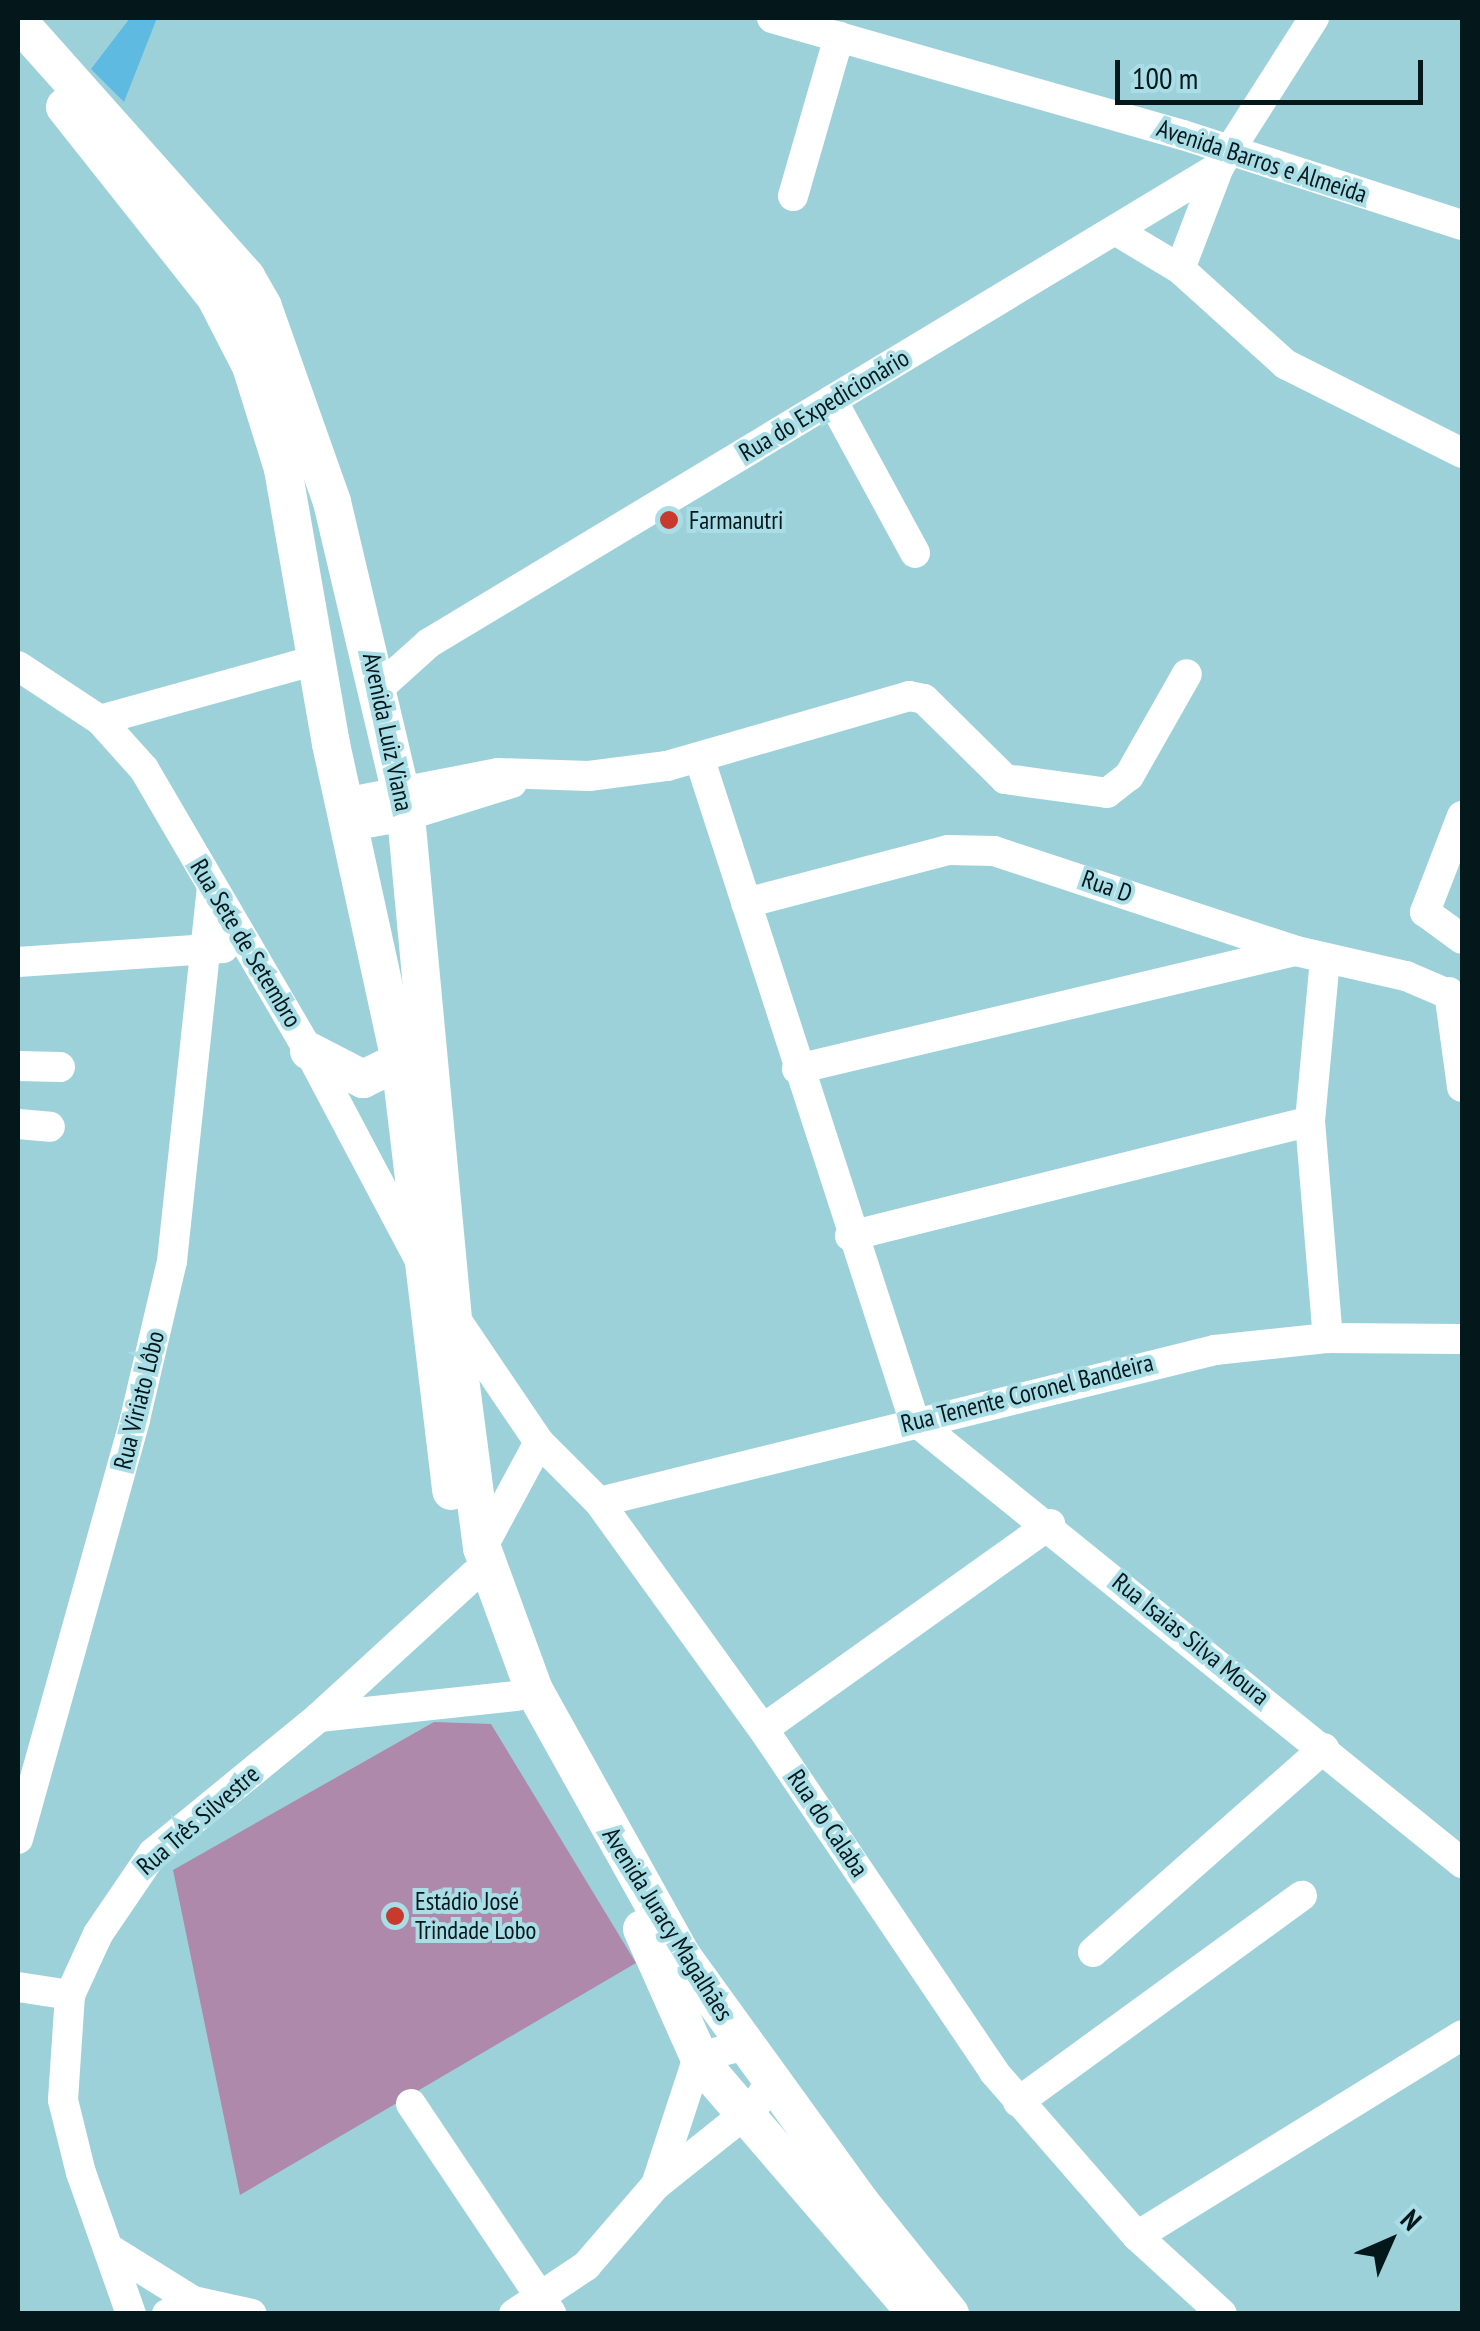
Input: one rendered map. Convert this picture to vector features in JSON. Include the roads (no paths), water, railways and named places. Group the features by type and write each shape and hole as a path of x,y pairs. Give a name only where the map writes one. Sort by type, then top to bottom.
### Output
{"main road":[{"name":"Avenida Luiz Viana","path":"18,21 230,287 308,431 370,647 404,805 478,1561"},
{"name":"Avenida Luiz Viana","path":"18,52 230,287 283,468 348,814 400,1061 441,1431 478,1561"},
{"path":"309,1051 363,1079 400,1061"},
{"name":"Avenida Juracy Magalhães","path":"478,1561 517,1696 644,1933 698,2057 735,2123 884,2253"},
{"name":"Avenida Juracy Magalhães","path":"478,1561 558,1741 682,1956 772,2079 884,2253 931,2310"}],"street":[{"name":"Avenida Barros e Almeida","path":"772,18 829,29 1224,159 1462,226"},
{"path":"1180,268 1224,159 1314,18"},
{"path":"793,196 829,29"},
{"name":"Rua do Expedicionário","path":"380,688 429,642 1116,230 1224,159"},
{"path":"1116,230 1180,268 1285,364 1462,453"},
{"path":"832,400 916,553"},
{"name":"Rua do Expedicionário","path":"370,647 429,642"},
{"path":"100,720 320,659"},
{"name":"Rua Sete de Setembro","path":"18,666 100,720 144,770 309,1051 422,1264"},
{"path":"348,814 494,792 522,776 617,774 700,760 909,696 935,708 1005,779 1092,794 1120,787 1129,776 1188,674"},
{"path":"700,760 850,1236 914,1420"},
{"path":"1462,816 1426,912 1462,939"},
{"name":"Rua D","path":"746,903 971,848 1018,856 1310,955 1456,996"},
{"name":"Rua Viriato Lôbo","path":"18,1838 135,1420 172,1261 212,886"},
{"path":"18,962 247,946"},
{"path":"797,1069 1310,955 1310,1121 1328,1338"},
{"path":"1456,996 1462,1088"},
{"path":"18,1066 60,1067"},
{"path":"850,1236 1310,1121"},
{"path":"18,1124 50,1127"},
{"name":"Rua do Calaba","path":"453,1315 539,1442 599,1502 763,1728 974,2046 1018,2102 1137,2236 1222,2314"},
{"name":"Rua Tenente Coronel Bandeira","path":"599,1502 1169,1359 1328,1338 1462,1338"},
{"name":"Rua Isaias Silva Moura","path":"914,1420 1050,1524 1462,1863"},
{"name":"Rua Três Silvestre","path":"130,2314 63,2100 70,1995 139,1869 319,1717 478,1561 539,1442"},
{"path":"763,1728 1050,1524"},
{"path":"319,1717 517,1696"},
{"path":"1093,1952 1324,1748"},
{"path":"1018,2102 1302,1896"},
{"path":"18,1987 70,1995"},
{"path":"1137,2236 1462,2034"},
{"path":"656,2185 675,2113 698,2057 746,2044"},
{"path":"514,2314 546,2306 656,2185 735,2123 772,2079"},
{"path":"410,2104 546,2306"},
{"path":"675,2113 735,2123"},
{"path":"108,2248 180,2307 252,2314"}],"place":[{"name":"Farmanutri","path":"669,520"},
{"name":"Estádio José Trindade Lobo","path":"395,1916"}]}
